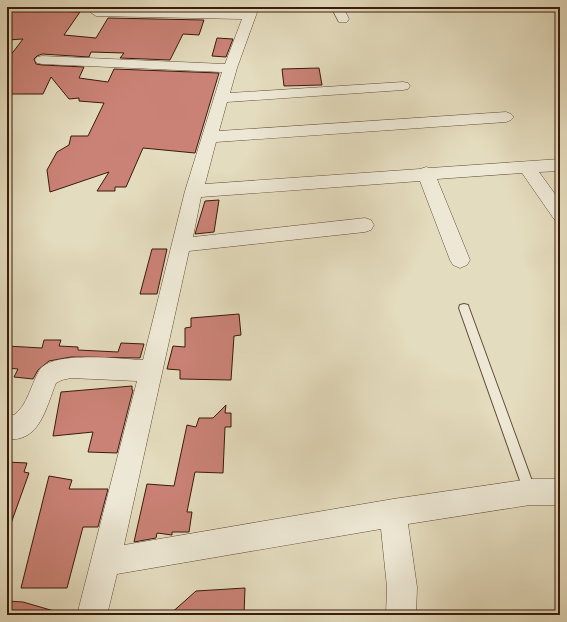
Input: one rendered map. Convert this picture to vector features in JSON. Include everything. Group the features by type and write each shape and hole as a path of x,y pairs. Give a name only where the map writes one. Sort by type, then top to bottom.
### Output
{"street":[{"path":"336,7 342,19"},
{"path":"92,615 152,371 194,191 230,68 251,12 96,12"},
{"path":"42,60 230,68"},
{"path":"222,98 403,86"},
{"path":"211,137 506,117"},
{"path":"194,191 426,173 560,165"},
{"path":"526,167 560,214"},
{"path":"426,173 460,260"},
{"path":"182,245 365,225"},
{"path":"7,427 16,428 29,418 48,376 57,370 71,368 152,371"},
{"path":"106,562 393,513 530,492 560,492"},
{"path":"393,513 402,587 401,615"}],"lane":[{"path":"464,308 530,492"}],"building":[{"path":"12,7 32,7 29,10 80,12 64,35 96,38 108,18 204,20 199,35 183,34 170,60 120,58 124,53 91,52 89,57 42,54 34,59 36,64 42,65 84,67 79,78 108,82 114,69 219,73 195,153 143,148 126,187 115,187 115,191 97,191 109,172 50,192 47,170 57,152 69,145 71,136 88,136 104,103 79,101 79,98 69,99 51,77 43,94 7,94 7,60 23,39 7,40 7,10"},
{"path":"217,38 233,39 226,57 212,56"},
{"path":"319,68 322,85 284,86 282,69"},
{"path":"219,200 214,232 195,234 205,201"},
{"path":"152,249 167,249 157,294 140,294"},
{"path":"239,314 241,335 234,336 231,380 180,379 180,370 167,369 173,346 185,347 185,328 191,327 191,318"},
{"path":"44,340 61,340 59,346 78,347 78,350 118,352 121,343 144,344 140,358 71,357 49,361 38,370 33,379 14,377 18,369 7,368 7,346 42,348"},
{"path":"132,386 133,390 117,453 88,452 93,432 53,436 61,392"},
{"path":"226,405 225,413 231,413 231,427 225,427 223,473 195,472 187,512 192,512 189,532 172,532 172,535 157,533 156,538 134,542 147,484 174,486 187,425 196,427 199,418 213,418"},
{"path":"7,462 27,463 24,472 29,473 9,529 7,528"},
{"path":"49,476 72,480 69,489 108,489 98,527 83,527 67,588 21,588"},
{"path":"245,588 244,615 169,615 196,591"},
{"path":"7,601 23,602 54,611 54,615 7,615"}]}
